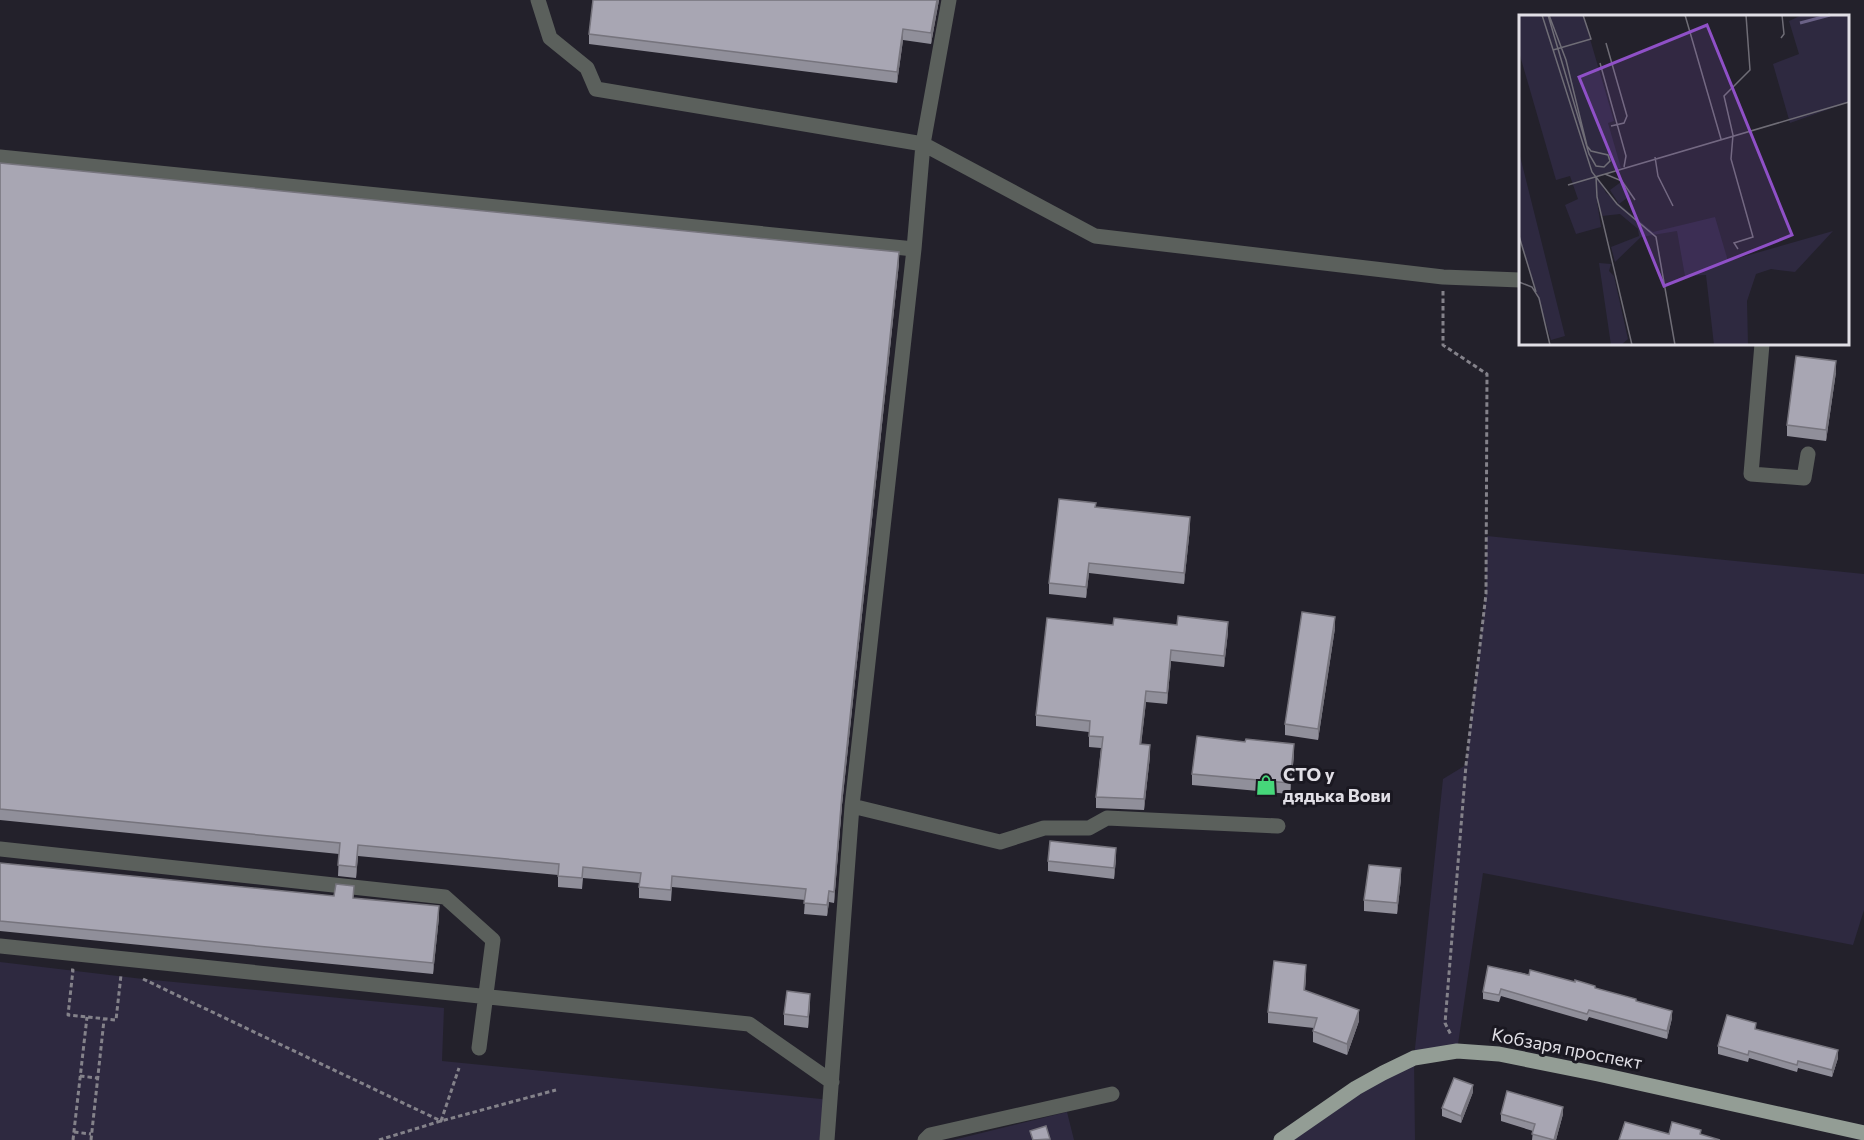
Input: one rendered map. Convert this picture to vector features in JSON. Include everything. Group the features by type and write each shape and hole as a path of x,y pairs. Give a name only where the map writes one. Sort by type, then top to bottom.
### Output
{"main road":[{"name":"Кобзаря проспект","path":"1281,1140 1356,1088 1383,1073 1414,1058 1457,1050 1499,1054 1565,1067 1864,1132"}],"lane":[{"path":"538,0 550,38 587,69 596,89 923,144 1095,236 1443,277 1519,280"},
{"path":"827,1140 852,806 914,249 923,144 950,0"},
{"path":"0,157 914,249"},
{"path":"1762,345 1751,474 1803,477 1808,454"},
{"path":"852,806 1000,842 1044,828 1089,828 1107,818 1278,826"},
{"path":"0,849 445,897 493,940 479,1048"},
{"path":"0,946 749,1024 832,1082"},
{"path":"925,1140 930,1135 1112,1094"}],"path":[{"path":"1443,277 1443,345 1487,374 1486,594 1466,765 1445,1023 1457,1050"},
{"path":"63,969 73,970 68,1015 104,1019 116,1020 121,975"},
{"path":"143,979 441,1121"},
{"path":"74,1140 87,1017"},
{"path":"91,1140 104,1019"},
{"path":"441,1121 459,1068"},
{"path":"80,1076 97,1078"},
{"path":"379,1140 556,1090"},
{"path":"74,1132 92,1134"}],"shaded area":[{"path":"1487,536 1864,574 1864,910 1853,945 1483,873 1457,1051 1414,1058 1443,779 1466,765 1486,594"},
{"path":"0,962 143,979 444,1008 442,1061 831,1100 827,1140 0,1140"},
{"path":"1414,1058 1415,1140 1281,1140"},
{"path":"1067,1112 1074,1140 953,1140"}],"building":[{"path":"593,0 937,0 931,33 903,29 897,72 589,34"},
{"path":"0,163 899,252 842,794 834,892 829,891 827,905 804,903 806,889 672,876 671,890 639,887 641,873 583,867 582,878 558,876 559,864 358,845 356,867 338,865 340,843 0,809"},
{"path":"1796,356 1836,361 1826,430 1787,425"},
{"path":"1059,499 1096,503 1095,507 1190,517 1184,573 1089,563 1086,587 1049,583"},
{"path":"1302,612 1335,617 1318,729 1285,724"},
{"path":"1178,616 1228,622 1224,656 1171,650 1167,693 1146,691 1140,744 1150,745 1144,799 1096,797 1103,737 1089,736 1090,721 1036,715 1047,618 1113,625 1114,618 1177,625"},
{"path":"1197,736 1245,742 1246,739 1294,744 1290,783 1192,774"},
{"path":"1050,841 1116,848 1114,868 1048,861"},
{"path":"0,863 334,896 336,884 354,886 353,898 439,906 433,963 0,921"},
{"path":"1369,865 1401,868 1397,903 1364,900"},
{"path":"1274,961 1306,965 1304,990 1359,1010 1347,1044 1313,1031 1317,1018 1268,1012"},
{"path":"1488,966 1529,975 1530,970 1575,982 1575,980 1672,1011 1667,1031 1589,1010 1587,1014 1501,989 1499,995 1483,992"},
{"path":"787,991 810,994 808,1017 784,1014"},
{"path":"1727,1015 1756,1023 1755,1029 1838,1050 1832,1070 1798,1061 1797,1065 1749,1051 1748,1055 1718,1046"},
{"path":"1454,1078 1473,1085 1461,1116 1442,1108"},
{"path":"1507,1091 1563,1107 1554,1140 1532,1134 1535,1124 1501,1114"},
{"path":"1625,1122 1669,1134 1672,1122 1701,1130 1700,1134 1720,1140 1619,1140"},
{"path":"1046,1126 1050,1139 1033,1140 1030,1131"}],"place":[{"name":"СТО у дядька Вови","path":"1266,785"}]}
